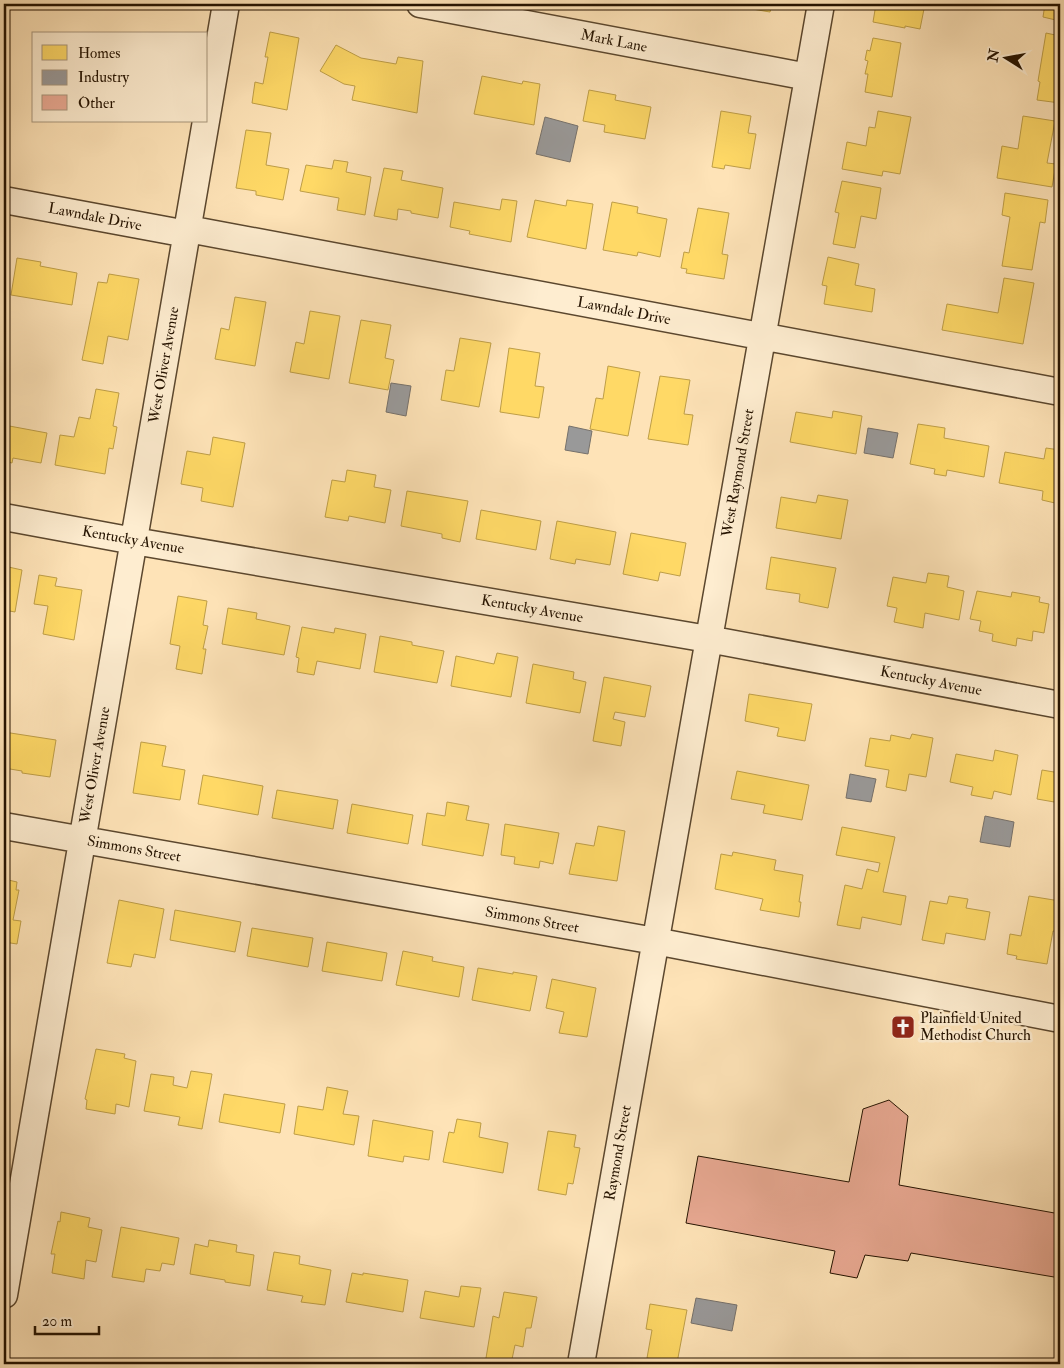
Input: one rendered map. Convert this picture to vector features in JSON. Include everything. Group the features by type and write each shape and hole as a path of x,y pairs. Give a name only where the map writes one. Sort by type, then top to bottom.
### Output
{"street":[{"name":"West Oliver Avenue","path":"208,109 226,4"},
{"name":"Mark Lane","path":"420,4 808,77"},
{"name":"West Raymond Street","path":"655,942 821,4"},
{"name":"West Oliver Avenue","path":"4,1295 206,122"},
{"name":"Lawndale Drive","path":"4,200 187,231 1060,392"},
{"name":"Kentucky Avenue","path":"4,517 134,541 708,638 1060,705"},
{"name":"Simmons Street","path":"4,826 655,942 1060,1019"},
{"name":"Raymond Street","path":"582,1364 655,942"}],"building: Homes":[{"path":"741,4 772,4 770,12 740,7"},
{"path":"876,4 910,4 910,7 924,9 920,29 873,22"},
{"path":"1045,4 1060,4 1060,21 1043,17"},
{"path":"270,32 299,38 287,110 252,103 255,82 263,84 268,57 265,57"},
{"path":"1046,33 1060,36 1060,103 1037,100 1040,82 1038,81"},
{"path":"873,38 901,43 892,97 865,92 868,74 865,74 868,61 865,60 867,50 870,51"},
{"path":"336,45 361,58 396,64 398,57 423,61 417,113 352,100 355,86 344,84 320,71"},
{"path":"482,76 522,84 523,81 540,84 534,125 474,114"},
{"path":"589,90 616,95 615,100 651,107 645,139 604,132 605,125 583,121"},
{"path":"721,111 751,116 748,133 756,134 750,169 725,165 724,169 712,167"},
{"path":"878,111 911,117 900,174 883,171 882,176 842,169 847,142 866,146 869,127 875,128"},
{"path":"1023,116 1055,121 1047,163 1056,164 1052,187 997,178 1002,146 1018,149"},
{"path":"246,130 271,133 266,165 289,169 283,200 256,195 256,191 236,188"},
{"path":"334,160 348,162 346,172 371,177 365,215 337,210 339,198 300,191 306,165 332,169"},
{"path":"384,168 403,171 401,180 443,188 438,218 398,209 397,220 374,216"},
{"path":"842,181 881,188 876,219 861,216 855,248 833,244 839,213 835,212"},
{"path":"1005,193 1048,200 1045,223 1040,222 1032,270 1002,266 1010,217 1002,215"},
{"path":"502,199 517,201 511,242 469,234 470,231 450,227 454,202 500,210"},
{"path":"535,200 566,206 567,200 593,204 586,249 527,237"},
{"path":"612,202 638,207 637,213 667,219 660,257 638,252 637,256 603,250"},
{"path":"698,208 729,213 722,254 728,255 724,279 686,273 687,269 681,268 684,252 689,253"},
{"path":"828,257 859,264 855,285 875,289 872,312 824,304 827,286 822,285"},
{"path":"17,258 41,262 40,266 77,273 72,305 11,295"},
{"path":"109,274 139,279 128,340 108,336 103,364 82,360 98,282 107,283"},
{"path":"1004,278 1034,283 1023,344 942,330 947,304 998,313"},
{"path":"235,297 266,302 255,366 215,359 221,328 229,330"},
{"path":"310,311 340,316 329,379 290,372 296,342 304,344"},
{"path":"361,320 391,325 385,358 394,360 388,390 349,383"},
{"path":"460,338 491,343 479,407 441,400 446,370 454,371"},
{"path":"509,348 540,353 535,386 544,387 539,418 500,412"},
{"path":"608,366 640,372 628,436 590,429 596,398 603,399"},
{"path":"660,376 690,380 684,414 693,415 688,445 648,439"},
{"path":"96,389 119,393 113,426 117,427 113,449 109,448 105,474 55,465 60,435 74,437 79,417 90,419"},
{"path":"833,411 862,416 856,454 790,442 796,412 832,418"},
{"path":"918,424 945,428 944,438 989,446 984,477 947,470 946,476 934,474 935,469 910,464"},
{"path":"4,425 47,433 41,463 13,458 12,463 4,461"},
{"path":"213,437 245,443 233,507 201,501 203,488 181,484 187,451 210,455"},
{"path":"1046,448 1060,450 1060,494 1057,493 1055,503 1042,500 1043,491 999,483 1005,452 1044,459"},
{"path":"347,470 376,475 374,487 391,490 385,523 349,516 348,521 325,517 332,480 345,482"},
{"path":"407,491 468,501 460,542 442,538 442,534 401,526"},
{"path":"818,495 848,500 841,539 776,528 781,497 816,503"},
{"path":"481,510 541,521 536,550 476,539"},
{"path":"557,521 616,532 610,565 576,559 575,564 550,559"},
{"path":"631,533 686,543 680,576 660,572 658,581 623,574"},
{"path":"771,557 836,568 828,608 799,602 800,594 766,589"},
{"path":"4,566 22,570 15,612 4,610"},
{"path":"928,573 949,576 947,587 964,591 959,620 925,613 923,628 894,622 897,608 887,606 893,577 926,583"},
{"path":"39,575 57,578 55,586 82,590 74,640 43,634 48,606 34,604"},
{"path":"977,591 1011,597 1012,592 1040,597 1039,602 1049,604 1044,633 1033,631 1032,641 1017,638 1016,646 992,641 993,634 979,631 981,621 970,619"},
{"path":"178,596 207,601 203,625 208,626 203,649 206,649 202,674 176,669 180,646 170,644"},
{"path":"228,608 257,613 256,619 290,626 284,655 222,644"},
{"path":"302,627 334,633 335,628 366,634 360,669 317,661 314,675 297,672 299,658 296,657"},
{"path":"380,636 444,651 437,683 374,672"},
{"path":"497,653 518,657 511,697 451,686 456,656 494,664"},
{"path":"533,664 574,672 573,679 586,682 580,713 526,703"},
{"path":"604,677 651,686 645,717 615,712 613,719 625,722 621,746 593,741"},
{"path":"749,694 812,704 805,741 777,736 779,728 745,721"},
{"path":"4,732 56,740 50,777 4,768"},
{"path":"912,734 933,738 926,777 909,774 906,791 886,787 889,770 865,766 870,738 890,741 891,735 910,739"},
{"path":"141,742 166,746 162,766 185,770 180,800 133,793"},
{"path":"995,750 1018,755 1011,795 994,791 992,799 971,795 973,787 950,782 956,754 993,761"},
{"path":"1042,770 1060,773 1060,803 1037,799"},
{"path":"737,771 809,785 802,820 763,813 765,805 731,799"},
{"path":"203,775 263,786 258,815 198,804"},
{"path":"277,790 338,800 333,829 272,818"},
{"path":"447,802 469,806 466,820 489,824 483,856 422,845 427,813 445,816"},
{"path":"352,804 413,815 408,844 347,833"},
{"path":"505,824 559,833 553,864 540,861 539,868 514,864 515,857 501,855"},
{"path":"598,826 625,831 617,881 569,874 576,843 594,846"},
{"path":"842,827 895,837 883,892 906,896 901,925 862,917 860,929 837,925 845,885 862,889 867,869 878,872 880,863 836,855"},
{"path":"733,852 776,860 774,870 803,875 799,917 760,910 763,899 715,889 721,854 732,856"},
{"path":"4,879 17,882 16,890 19,890 13,920 21,921 17,944 4,942"},
{"path":"949,896 968,899 966,908 990,912 985,940 946,933 944,944 922,940 930,901 947,904"},
{"path":"1029,896 1060,901 1060,932 1053,931 1047,964 1016,959 1017,956 1007,954 1010,934 1021,936"},
{"path":"119,900 164,909 155,958 134,954 131,967 107,963"},
{"path":"175,910 241,922 235,952 170,940"},
{"path":"252,928 313,938 308,967 247,956"},
{"path":"327,942 387,953 382,981 322,971"},
{"path":"403,951 433,957 432,961 464,967 459,997 396,985"},
{"path":"478,968 537,976 530,1011 472,1000"},
{"path":"552,979 596,988 587,1037 559,1033 564,1012 546,1008"},
{"path":"96,1049 125,1054 124,1058 136,1061 129,1107 116,1104 115,1114 86,1109 87,1100 85,1099"},
{"path":"191,1071 212,1074 202,1129 178,1125 180,1117 144,1111 151,1074 174,1077 173,1085 187,1088"},
{"path":"327,1087 348,1091 343,1114 359,1116 354,1145 294,1134 298,1106 323,1110"},
{"path":"224,1094 285,1104 280,1133 219,1122"},
{"path":"457,1119 481,1123 479,1137 508,1143 503,1173 443,1162 449,1132 454,1133"},
{"path":"373,1120 433,1131 429,1160 404,1156 403,1162 368,1156"},
{"path":"548,1131 576,1135 574,1147 580,1148 573,1184 568,1183 566,1195 538,1190"},
{"path":"61,1212 90,1218 88,1227 102,1230 96,1262 86,1260 84,1279 52,1273 55,1254 51,1254"},
{"path":"121,1227 179,1238 174,1265 162,1263 160,1271 146,1269 144,1282 112,1277"},
{"path":"209,1240 237,1245 236,1252 254,1255 250,1286 190,1274 195,1244 208,1247"},
{"path":"274,1252 300,1256 299,1264 331,1270 325,1305 301,1302 303,1296 267,1290"},
{"path":"352,1273 408,1280 403,1312 346,1302"},
{"path":"461,1286 481,1288 474,1327 420,1318 425,1291 459,1297"},
{"path":"504,1292 537,1297 531,1328 526,1328 523,1347 515,1345 511,1364 485,1364 493,1316 499,1318"},
{"path":"650,1304 687,1310 677,1363 647,1358 652,1330 646,1329"}],"building: Industry":[{"path":"545,117 578,126 570,162 536,154"},
{"path":"391,383 411,386 406,416 386,412"},
{"path":"569,426 592,431 588,454 565,450"},
{"path":"868,428 898,433 893,458 864,453"},
{"path":"850,774 876,779 871,802 846,798"},
{"path":"985,816 1014,822 1010,847 980,842"},
{"path":"696,1298 737,1305 732,1331 691,1323"}],"building: Other":[{"path":"889,1100 908,1116 899,1185 1060,1214 1060,1278 911,1253 908,1261 865,1255 857,1278 830,1273 835,1251 686,1223 698,1156 849,1182 863,1109"}],"place":[{"name":"Plainfield United Methodist Church","path":"903,1027"}]}
